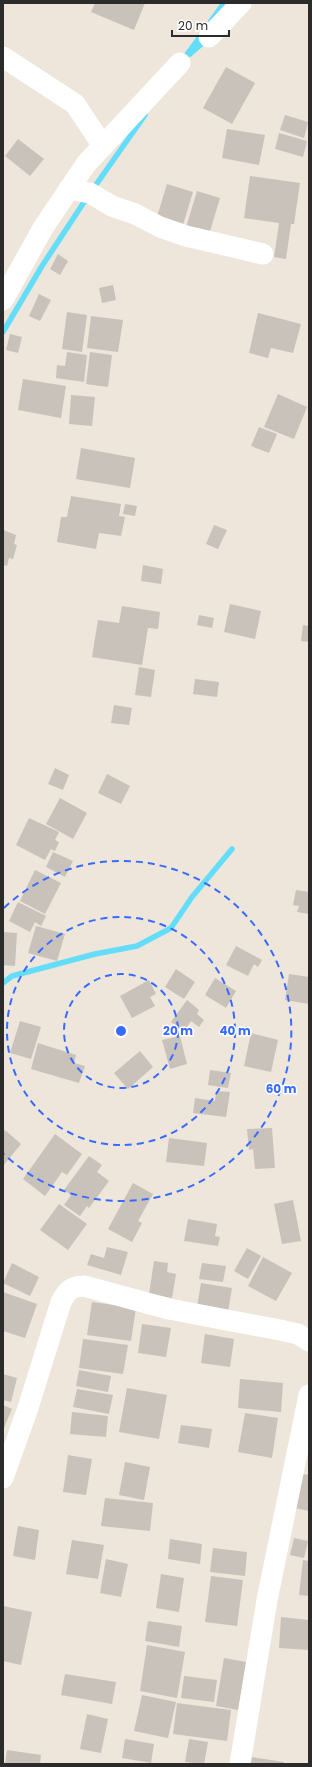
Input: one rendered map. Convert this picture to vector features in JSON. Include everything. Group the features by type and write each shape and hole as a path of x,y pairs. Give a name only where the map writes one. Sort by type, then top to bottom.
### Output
{"street":[{"path":"209,37 241,3"},
{"path":"3,58 75,104 103,146"},
{"path":"3,300 36,240 86,164 180,63"},
{"path":"69,189 90,194 112,206 135,214 160,227 186,236 263,254"},
{"path":"3,1478 28,1408 58,1309 67,1292 75,1286 99,1289 169,1309 298,1334 309,1341"},
{"path":"240,1764 267,1600 309,1396"}],"building":[{"path":"95,3 145,3 134,30 91,12"},
{"path":"226,67 255,83 232,124 203,108"},
{"path":"285,115 308,122 304,138 280,130"},
{"path":"227,129 265,135 259,165 222,158"},
{"path":"279,133 307,141 303,157 275,149"},
{"path":"18,139 44,159 30,176 5,156"},
{"path":"250,176 300,183 294,224 291,224 286,259 274,257 279,223 244,218"},
{"path":"167,184 193,192 182,228 156,220"},
{"path":"197,191 220,198 208,238 185,231"},
{"path":"58,254 68,261 60,275 50,269"},
{"path":"113,285 116,300 102,303 99,288"},
{"path":"39,294 51,300 40,321 29,316"},
{"path":"67,312 87,315 82,352 62,349"},
{"path":"258,313 301,324 293,353 271,348 268,358 249,353"},
{"path":"91,316 123,320 118,352 87,348"},
{"path":"10,334 22,337 18,353 6,350"},
{"path":"67,352 87,355 84,382 56,378 57,365 65,366"},
{"path":"90,352 112,355 108,387 86,384"},
{"path":"23,379 66,386 61,418 18,410"},
{"path":"278,394 307,407 294,439 264,427"},
{"path":"71,395 95,397 92,426 69,424"},
{"path":"259,427 277,434 269,453 251,446"},
{"path":"81,448 135,458 130,488 76,479"},
{"path":"71,496 121,504 119,516 125,517 121,536 99,533 96,549 57,542 61,517 67,517"},
{"path":"125,504 137,506 135,516 123,514"},
{"path":"214,525 227,530 218,549 206,544"},
{"path":"3,530 16,535 14,544 17,545 13,559 9,558 7,566 3,565"},
{"path":"143,565 163,569 161,584 141,581"},
{"path":"230,604 261,611 255,639 224,632"},
{"path":"122,606 160,612 158,629 148,628 142,665 92,657 98,620 119,623"},
{"path":"199,615 214,618 212,628 197,625"},
{"path":"303,625 309,626 309,642 301,641"},
{"path":"139,667 155,670 151,697 135,695"},
{"path":"195,679 219,682 217,697 193,694"},
{"path":"114,705 132,708 129,725 111,723"},
{"path":"55,768 69,775 63,790 48,784"},
{"path":"107,774 130,786 121,804 98,793"},
{"path":"60,798 87,813 73,839 46,824"},
{"path":"29,818 59,832 55,840 59,842 55,851 51,849 45,860 16,845"},
{"path":"53,852 73,861 65,877 46,867"},
{"path":"35,870 61,883 45,914 20,901"},
{"path":"296,890 309,892 309,914 297,912 299,906 293,905"},
{"path":"18,902 46,916 41,926 35,922 30,932 9,921"},
{"path":"36,926 65,934 57,961 28,953"},
{"path":"3,932 17,933 15,966 3,965"},
{"path":"236,946 262,960 258,967 254,964 248,976 226,965"},
{"path":"176,969 195,982 184,999 165,987"},
{"path":"289,974 309,977 309,1004 285,1000"},
{"path":"215,978 236,991 226,1008 205,995"},
{"path":"149,980 156,994 150,997 155,1006 132,1018 120,996"},
{"path":"187,1000 199,1010 197,1014 204,1020 199,1027 191,1021 184,1031 171,1022"},
{"path":"20,1021 41,1027 31,1059 10,1053"},
{"path":"251,1033 278,1040 271,1072 244,1066"},
{"path":"180,1036 187,1064 170,1069 162,1040"},
{"path":"38,1043 76,1055 74,1063 85,1066 79,1083 31,1069"},
{"path":"140,1051 153,1067 128,1089 114,1073"},
{"path":"210,1070 231,1073 228,1088 208,1085"},
{"path":"216,1091 230,1092 226,1117 193,1113 195,1098 215,1101"},
{"path":"272,1128 275,1168 255,1169 253,1149 249,1150 247,1129"},
{"path":"5,1130 21,1144 3,1166 3,1133"},
{"path":"55,1134 82,1154 67,1175 62,1172 45,1196 23,1179"},
{"path":"169,1138 207,1143 204,1166 166,1162"},
{"path":"89,1156 102,1165 97,1172 109,1181 89,1208 87,1206 80,1216 64,1205 71,1195 64,1190"},
{"path":"133,1183 153,1194 138,1221 142,1223 132,1242 108,1229"},
{"path":"293,1200 301,1241 282,1244 274,1204"},
{"path":"59,1204 87,1224 68,1250 40,1230"},
{"path":"188,1219 217,1224 215,1236 220,1237 218,1246 184,1241"},
{"path":"107,1247 128,1252 121,1275 87,1265 91,1254 104,1258"},
{"path":"247,1248 261,1256 248,1279 234,1271"},
{"path":"263,1257 292,1273 276,1301 248,1286"},
{"path":"154,1261 168,1263 167,1272 176,1274 172,1298 149,1294"},
{"path":"12,1263 39,1277 30,1296 3,1283"},
{"path":"202,1263 226,1266 223,1282 199,1279"},
{"path":"201,1283 232,1288 228,1312 197,1307"},
{"path":"3,1292 37,1304 25,1338 3,1331"},
{"path":"92,1302 136,1308 131,1341 87,1335"},
{"path":"142,1324 171,1328 166,1357 138,1353"},
{"path":"205,1334 234,1339 230,1367 201,1363"},
{"path":"83,1339 128,1345 123,1374 79,1368"},
{"path":"79,1370 111,1376 108,1392 76,1386"},
{"path":"3,1374 17,1378 11,1402 3,1400"},
{"path":"240,1379 283,1383 281,1412 238,1408"},
{"path":"127,1388 167,1395 159,1439 119,1432"},
{"path":"77,1389 113,1395 109,1414 73,1407"},
{"path":"3,1405 12,1409 3,1430"},
{"path":"72,1412 108,1416 106,1437 70,1434"},
{"path":"245,1413 278,1418 272,1458 238,1452"},
{"path":"181,1425 212,1429 209,1448 178,1443"},
{"path":"68,1455 92,1459 86,1495 63,1492"},
{"path":"125,1462 150,1467 144,1500 119,1495"},
{"path":"298,1473 309,1475 309,1511 290,1507"},
{"path":"105,1498 153,1503 150,1531 101,1526"},
{"path":"18,1526 39,1530 35,1560 13,1556"},
{"path":"294,1538 308,1541 304,1558 290,1555"},
{"path":"170,1539 202,1544 200,1564 168,1559"},
{"path":"72,1540 104,1545 98,1579 66,1574"},
{"path":"213,1548 247,1552 245,1576 210,1572"},
{"path":"106,1559 128,1564 121,1597 100,1593"},
{"path":"303,1560 309,1561 309,1596 299,1595"},
{"path":"161,1574 184,1578 179,1612 156,1608"},
{"path":"211,1576 243,1580 237,1626 205,1622"},
{"path":"3,1606 32,1612 21,1665 3,1661"},
{"path":"281,1617 309,1620 309,1650 279,1648"},
{"path":"148,1621 182,1626 179,1647 145,1641"},
{"path":"147,1645 185,1652 177,1698 140,1691"},
{"path":"224,1658 246,1662 238,1710 216,1706"},
{"path":"65,1674 116,1682 112,1704 61,1695"},
{"path":"184,1676 217,1680 214,1702 181,1698"},
{"path":"142,1695 176,1702 168,1738 134,1731"},
{"path":"177,1703 231,1710 227,1741 173,1734"},
{"path":"87,1714 108,1719 101,1753 80,1749"},
{"path":"125,1739 154,1744 151,1763 122,1758"},
{"path":"189,1739 208,1742 204,1764 185,1762"},
{"path":"7,1750 41,1755 40,1764 5,1764"},
{"path":"245,1756 284,1762 284,1764 244,1764"}],"waterway":[{"path":"211,21 224,3"},
{"path":"183,60 203,33"},
{"path":"190,54 206,40"},
{"path":"93,189 145,115"},
{"path":"3,332 42,266 88,196"},
{"path":"3,983 12,976 95,954 137,946 171,928 192,897 232,849"}]}
